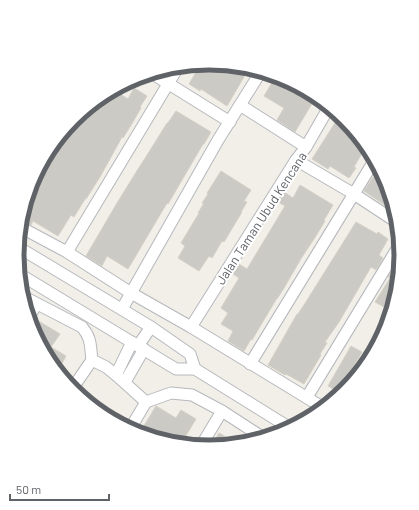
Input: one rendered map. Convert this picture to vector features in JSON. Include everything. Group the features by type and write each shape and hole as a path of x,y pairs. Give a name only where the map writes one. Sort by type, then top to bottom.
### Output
{"street":[{"path":"67,252 175,73"},
{"path":"122,309 214,147 258,76"},
{"path":"158,77 230,122"},
{"path":"240,105 306,147"},
{"name":"Jalan Taman Ubud Kencana","path":"191,327 296,160 306,147 326,111"},
{"path":"296,160 391,217"},
{"path":"250,364 372,165"},
{"path":"26,230 67,252 131,293 191,327 319,405"},
{"path":"24,251 151,327 190,354 195,369"},
{"path":"307,397 395,252"},
{"path":"26,278 176,369 195,369 284,424"},
{"path":"29,300 82,327 90,339 92,360 76,384"},
{"path":"33,311 37,304"},
{"path":"116,375 151,327"},
{"path":"125,382 138,346"},
{"path":"92,360 116,375 146,402"},
{"path":"133,424 146,402 171,393 192,395 257,434"},
{"path":"205,440 222,412"}],"building":[{"path":"197,70 222,70 246,73 227,106 201,89 200,91 189,84"},
{"path":"273,81 302,94 313,101 295,132 277,120 284,108 264,96"},
{"path":"134,88 147,96 100,177 74,217 71,215 58,236 33,221 31,225 27,223 30,207 38,184 65,138 87,116 117,94 119,93 128,99"},
{"path":"176,111 211,132 128,269 107,256 102,266 86,256 135,174"},
{"path":"337,120 363,151 354,167 356,168 349,178 330,166 328,169 312,159"},
{"path":"221,171 251,190 244,201 247,202 242,212 224,242 222,241 212,258 209,256 199,271 178,258 185,246 181,243 199,213 204,203 202,203 208,194 207,193"},
{"path":"376,174 388,203 386,206 364,191 373,177 374,178"},
{"path":"300,185 333,205 324,220 325,221 244,351 228,341 233,331 221,324 228,313 221,308 239,278 233,274 239,264 247,269 285,206 278,202 284,192 293,198"},
{"path":"356,222 377,234 378,232 388,239 379,255 383,258 376,270 371,267 339,322 325,342 327,343 304,384 268,365 297,314"},
{"path":"395,265 390,296 384,307 375,302 390,278 388,277"},
{"path":"37,320 60,334 51,347 66,356 61,366 43,337"},
{"path":"351,346 362,352 350,373 351,374 341,386 336,390 328,386"},
{"path":"156,406 176,418 181,410 196,419 184,439 161,434 143,428"},
{"path":"219,433 230,439 222,440 215,440"}]}
